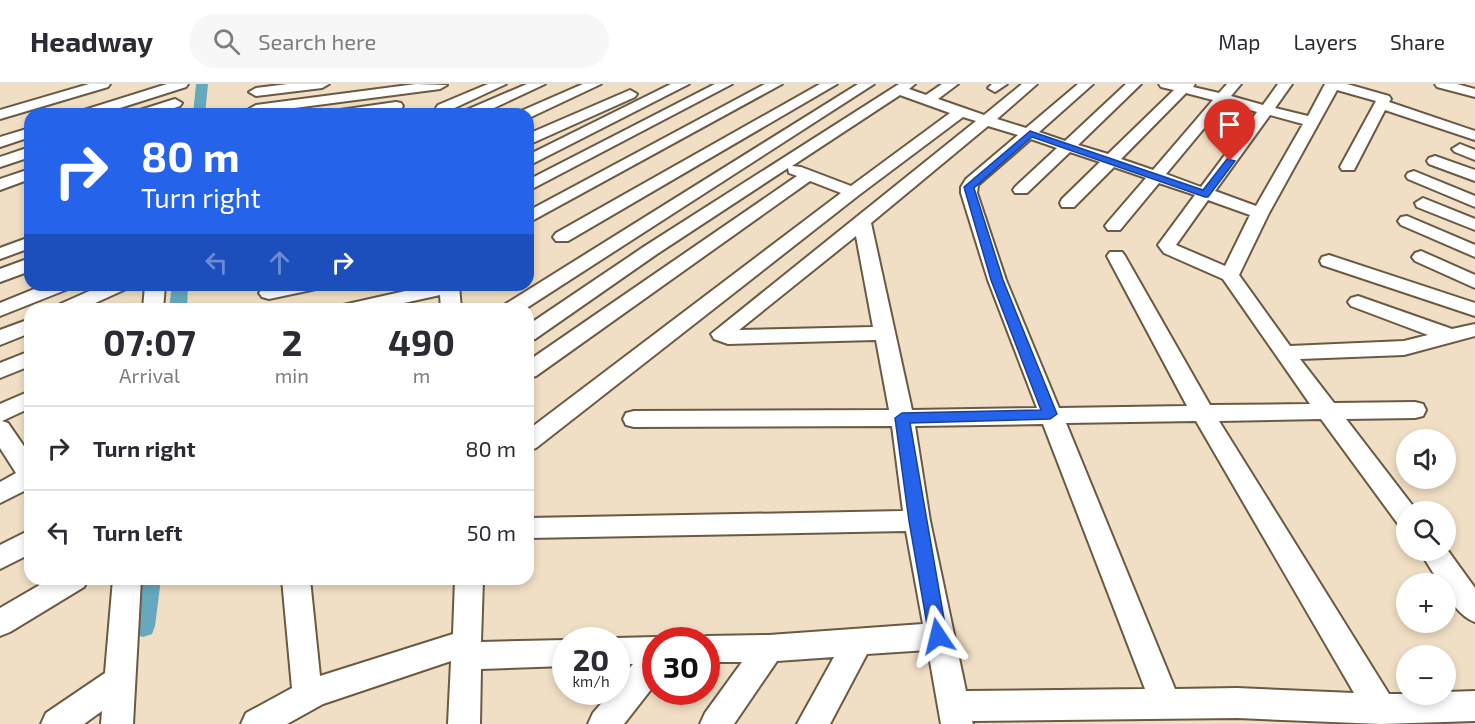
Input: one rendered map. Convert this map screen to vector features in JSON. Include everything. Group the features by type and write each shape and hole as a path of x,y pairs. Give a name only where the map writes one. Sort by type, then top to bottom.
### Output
{"street":[{"path":"0,115 104,84"},
{"path":"174,108 181,84"},
{"path":"105,108 181,84"},
{"path":"256,108 256,88 322,84"},
{"path":"291,108 441,95 499,84"},
{"path":"484,108 538,84"},
{"path":"534,110 594,84"},
{"path":"625,84 649,90 684,106 716,116"},
{"path":"534,138 649,90 682,84"},
{"path":"534,183 725,84"},
{"path":"534,215 775,84"},
{"path":"562,237 830,84"},
{"path":"520,303 867,84"},
{"path":"928,100 951,84"},
{"path":"883,333 728,337 721,334 1030,84"},
{"path":"1086,84 972,183 969,192 997,280 1166,704"},
{"path":"1021,190 1134,84"},
{"path":"1166,84 1186,86 1310,121"},
{"path":"1114,226 1234,84"},
{"path":"1286,84 1167,245 1170,249 1230,275 1284,353 1396,502"},
{"path":"1230,275 1260,213 1333,84 1383,98 1383,105 1361,139 1348,167"},
{"path":"1442,84 1475,93"},
{"path":"1068,203 1186,86"},
{"path":"534,330 651,249 904,87 928,100 961,112 1113,160 1260,213"},
{"path":"534,157 649,90"},
{"path":"381,108 408,104"},
{"path":"1383,105 1475,136"},
{"path":"534,437 853,192 961,112"},
{"path":"0,142 24,134"},
{"path":"1460,149 1475,155"},
{"path":"0,162 24,154"},
{"path":"753,154 853,192"},
{"path":"1435,161 1475,176"},
{"path":"534,367 809,175"},
{"path":"0,185 24,176"},
{"path":"1414,176 1475,202"},
{"path":"1423,203 1475,225"},
{"path":"1407,221 1475,252"},
{"path":"862,222 902,418 917,521 938,636 956,715 1166,704 1237,703 1382,710 1475,706"},
{"path":"0,254 24,244"},
{"path":"1116,256 1202,412 1382,710"},
{"path":"1421,257 1475,282"},
{"path":"1329,261 1475,310"},
{"path":"0,276 24,266"},
{"path":"0,310 47,291"},
{"path":"78,303 106,291"},
{"path":"269,296 287,291"},
{"path":"376,303 427,291"},
{"path":"1358,302 1450,336"},
{"path":"0,338 24,327"},
{"path":"1284,353 1404,348 1475,330"},
{"path":"0,371 24,361"},
{"path":"0,414 24,402"},
{"path":"634,418 902,418 1415,410"},
{"path":"0,429 24,467"},
{"path":"0,493 24,479"},
{"path":"534,528 917,521"},
{"path":"0,558 24,544"},
{"path":"1440,561 1475,610"},
{"path":"0,622 64,585"},
{"path":"117,724 127,585"},
{"path":"297,585 306,686 315,692"},
{"path":"464,724 469,585"},
{"path":"720,649 769,648 938,636"},
{"path":"813,724 859,641"},
{"path":"716,724 769,648"},
{"path":"256,724 315,692 465,650 552,653"},
{"path":"604,724 642,676"},
{"path":"57,724 121,680"}],"waterway":[{"path":"200,108 202,84"},
{"path":"178,303 180,291"},
{"path":"143,626 148,585"}],"route":[{"path":"938,636 917,521 902,418 1050,414 997,280 969,187 1030,134 1113,160 1205,194 1230,161"}]}
